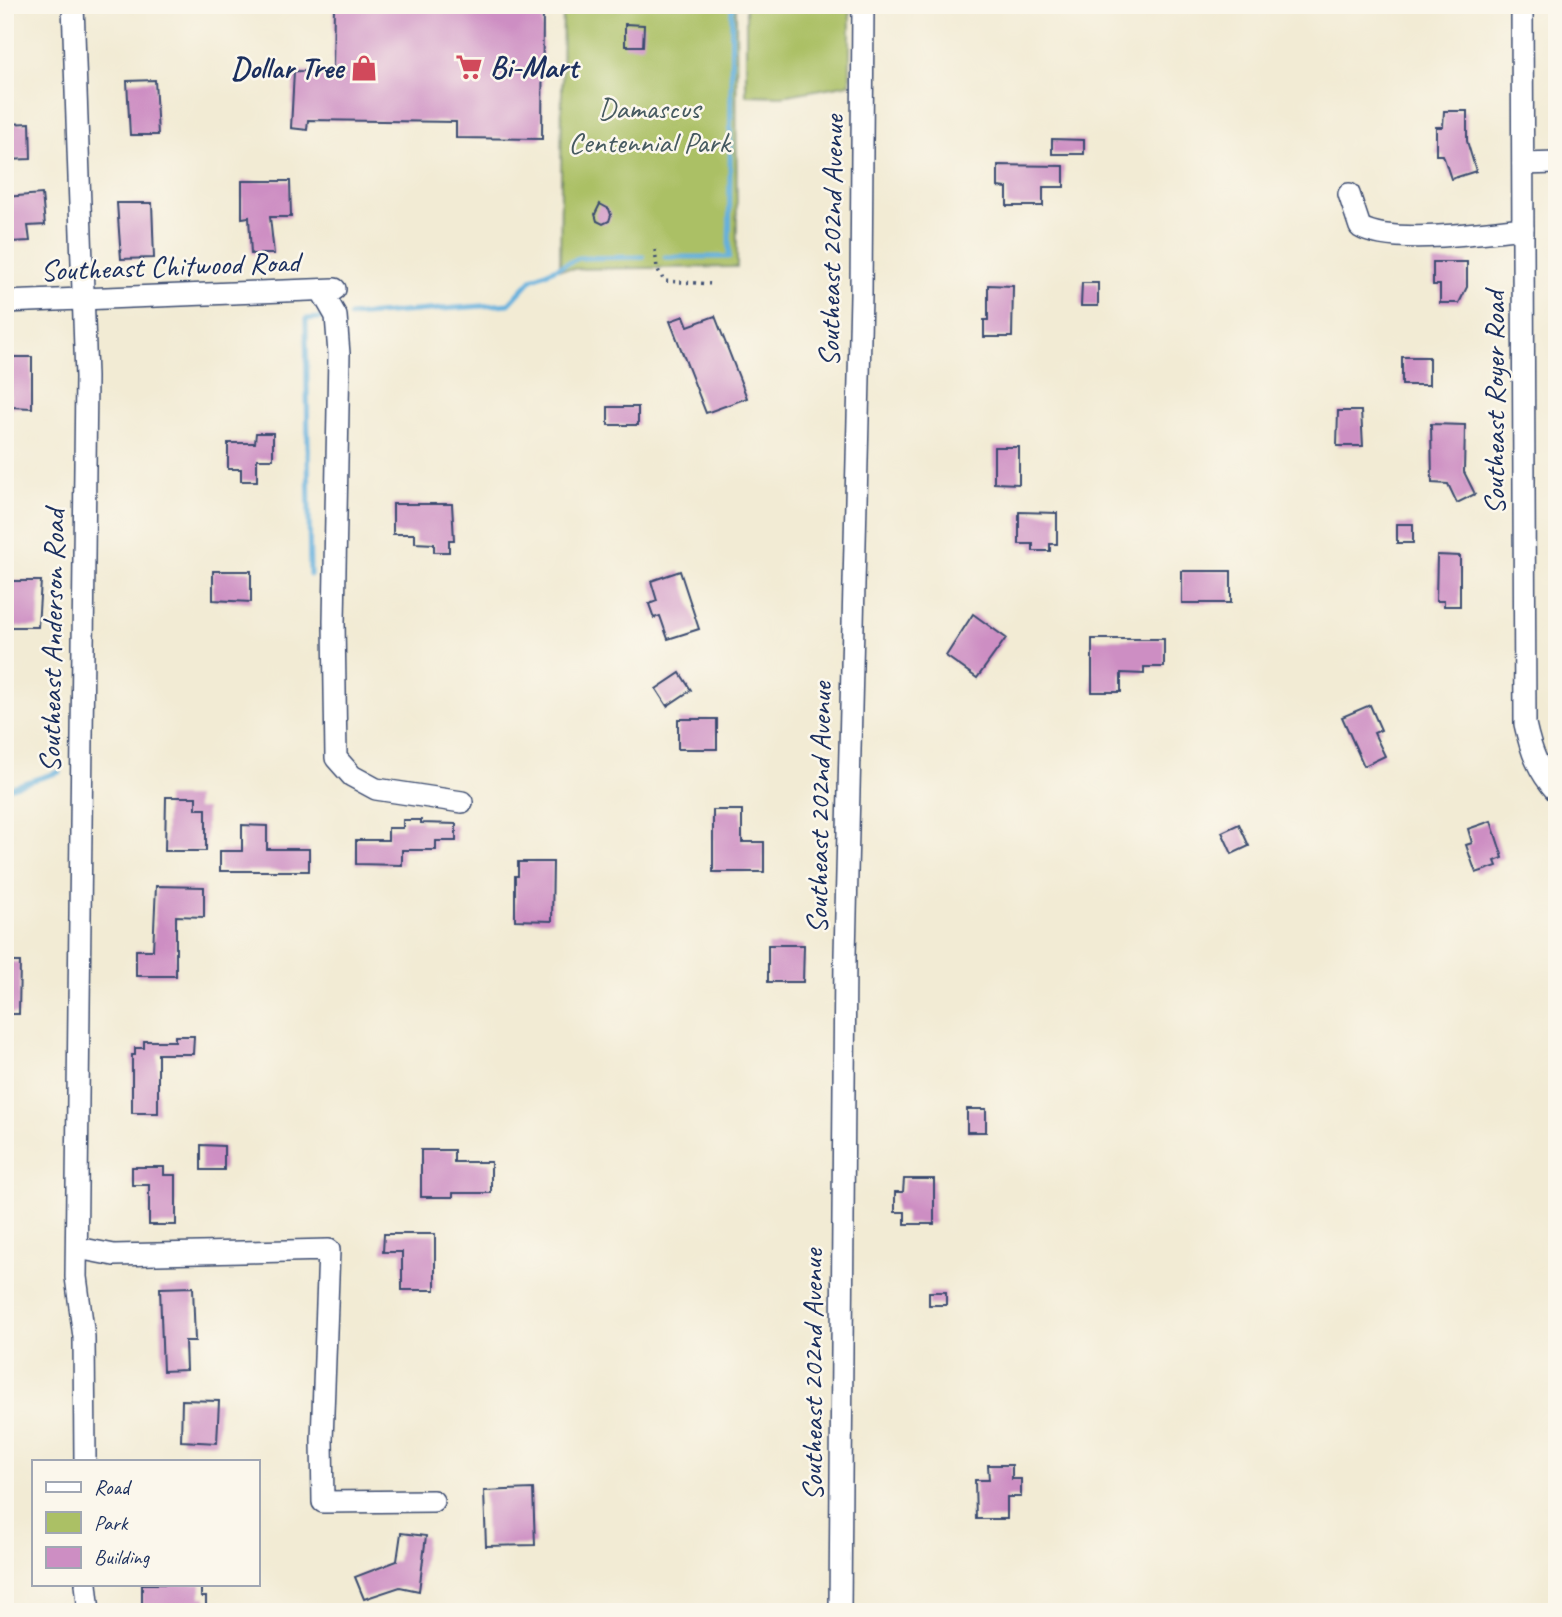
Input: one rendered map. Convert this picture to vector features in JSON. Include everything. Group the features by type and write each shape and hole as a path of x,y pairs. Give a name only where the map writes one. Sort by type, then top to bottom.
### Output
{"street":[{"name":"Southeast Anderson Road","path":"73,5 86,377 76,1277 84,1337 85,1460"},
{"name":"Southeast 202nd Avenue","path":"840,1612 845,955 861,295 863,5"},
{"name":"Southeast Royer Road","path":"1522,5 1525,724 1535,762 1557,792"},
{"path":"1522,164 1557,163"},
{"path":"1349,194 1360,227 1372,234 1442,236 1523,228"},
{"name":"Southeast Chitwood Road","path":"5,302 329,290 339,354 334,622 336,758 352,776 376,789 462,802"},
{"path":"78,1248 114,1255 329,1250 322,1440 323,1502 433,1502"},
{"path":"86,1586 89,1612"}],"path":[{"path":"655,250 657,268 664,281 713,284"}],"green space":[{"name":"Damascus Centennial Park","path":"563,5 736,5 737,267 560,269"},
{"path":"746,5 850,5 850,84 782,96 746,95"}],"building":[{"name":"Bi-Mart","path":"334,5 543,5 542,139 456,138 456,122 308,120 307,130 291,128 294,71 333,72"},
{"path":"625,24 644,25 643,46 625,46"},
{"path":"155,80 158,135 130,135 127,81"},
{"path":"1444,111 1467,111 1467,141 1476,171 1451,179 1443,155 1436,155 1436,127 1443,127"},
{"path":"30,123 31,159 5,160 5,124"},
{"path":"1052,139 1084,140 1084,154 1052,154"},
{"path":"998,165 1064,166 1064,187 1043,187 1043,206 1007,206 1007,188 998,187"},
{"path":"242,181 290,181 291,217 270,217 274,254 251,254 249,217 242,218"},
{"path":"42,194 45,225 28,226 30,241 9,242 5,224 5,197"},
{"path":"117,203 152,203 154,258 121,259"},
{"path":"600,204 609,209 611,215 609,221 603,224 597,221 595,214"},
{"path":"1433,262 1467,262 1467,287 1459,303 1440,303 1440,285 1433,285"},
{"path":"1082,283 1098,283 1098,306 1081,306"},
{"path":"988,285 1013,286 1012,337 984,337 984,320 988,320"},
{"path":"684,316 688,326 715,316 747,398 706,413 670,321"},
{"path":"10,357 32,357 32,408 10,407"},
{"path":"1402,357 1429,357 1429,385 1402,385"},
{"path":"608,407 638,407 638,425 608,425"},
{"path":"1338,411 1361,411 1363,446 1337,446"},
{"path":"1431,424 1465,425 1464,472 1475,494 1457,503 1448,484 1432,483"},
{"path":"256,433 273,433 273,459 257,459 257,481 241,481 241,469 228,469 228,443 255,443"},
{"path":"994,447 1019,447 1019,484 994,483"},
{"path":"393,504 452,504 454,540 449,540 449,552 434,552 434,544 415,543 415,534 393,534"},
{"path":"1019,512 1057,513 1057,544 1050,544 1050,551 1033,551 1033,544 1019,544"},
{"path":"1397,524 1413,524 1413,543 1397,543"},
{"path":"1437,555 1460,556 1460,606 1444,606 1444,601 1436,601"},
{"path":"213,571 251,571 251,602 213,600"},
{"path":"680,571 699,629 668,639 660,616 654,618 649,604 657,601 651,581"},
{"path":"1182,571 1231,571 1231,603 1182,603"},
{"path":"6,581 41,581 38,627 5,627"},
{"path":"973,614 1006,638 977,678 946,656"},
{"path":"1092,639 1164,639 1164,667 1144,667 1144,674 1121,673 1121,692 1092,692"},
{"path":"680,673 691,690 667,706 656,689"},
{"path":"1370,705 1381,730 1374,733 1385,756 1364,766 1342,717"},
{"path":"678,719 717,719 717,749 678,749"},
{"path":"166,797 196,797 196,809 206,809 206,851 165,851"},
{"path":"713,810 742,810 742,842 764,842 764,872 713,872"},
{"path":"403,820 456,824 456,841 436,841 436,850 402,850 402,865 356,864 356,840 388,840 388,828 403,828"},
{"path":"1491,821 1503,858 1495,861 1497,866 1476,873 1466,845 1472,843 1468,829"},
{"path":"1239,824 1249,846 1232,854 1222,832"},
{"path":"242,825 267,826 267,849 309,849 309,871 220,871 220,851 242,851"},
{"path":"518,862 553,862 552,921 515,920 515,876 518,876"},
{"path":"156,886 204,887 204,917 176,916 176,976 136,976 136,950 153,950"},
{"path":"768,945 804,945 803,982 768,982"},
{"path":"5,962 20,962 19,1014 5,1014"},
{"path":"175,1036 194,1036 193,1054 158,1054 158,1113 132,1113 132,1055 135,1055 135,1048 144,1048 144,1041 175,1041"},
{"path":"967,1109 986,1109 986,1132 967,1132"},
{"path":"201,1145 224,1146 224,1170 201,1170"},
{"path":"421,1150 454,1150 454,1162 491,1162 491,1193 453,1193 453,1197 421,1197"},
{"path":"132,1167 164,1167 164,1175 176,1175 176,1225 149,1225 149,1185 132,1185"},
{"path":"904,1179 934,1179 934,1224 905,1224 905,1212 895,1212 895,1192 903,1192"},
{"path":"384,1234 435,1234 435,1290 402,1290 402,1252 383,1252"},
{"path":"193,1287 195,1341 185,1341 186,1370 163,1371 160,1288"},
{"path":"929,1292 946,1292 946,1305 929,1305"},
{"path":"182,1400 219,1401 217,1443 181,1441"},
{"path":"988,1465 1012,1465 1012,1479 1021,1479 1021,1497 1007,1497 1007,1519 976,1519 975,1480 989,1480"},
{"path":"533,1489 535,1545 486,1546 484,1491"},
{"path":"401,1533 426,1536 419,1591 400,1587 364,1599 355,1577 397,1561"},
{"path":"142,1586 201,1586 201,1597 206,1597 206,1612 142,1612"}],"waterway":[{"path":"665,257 729,257 732,5"},
{"path":"350,316 509,304 532,279 579,258 643,257"},
{"path":"310,575 306,319 321,318"},
{"path":"5,789 59,772"}],"place":[{"name":"Bi-Mart","path":"469,67"},
{"name":"Dollar Tree","path":"364,68"}]}
